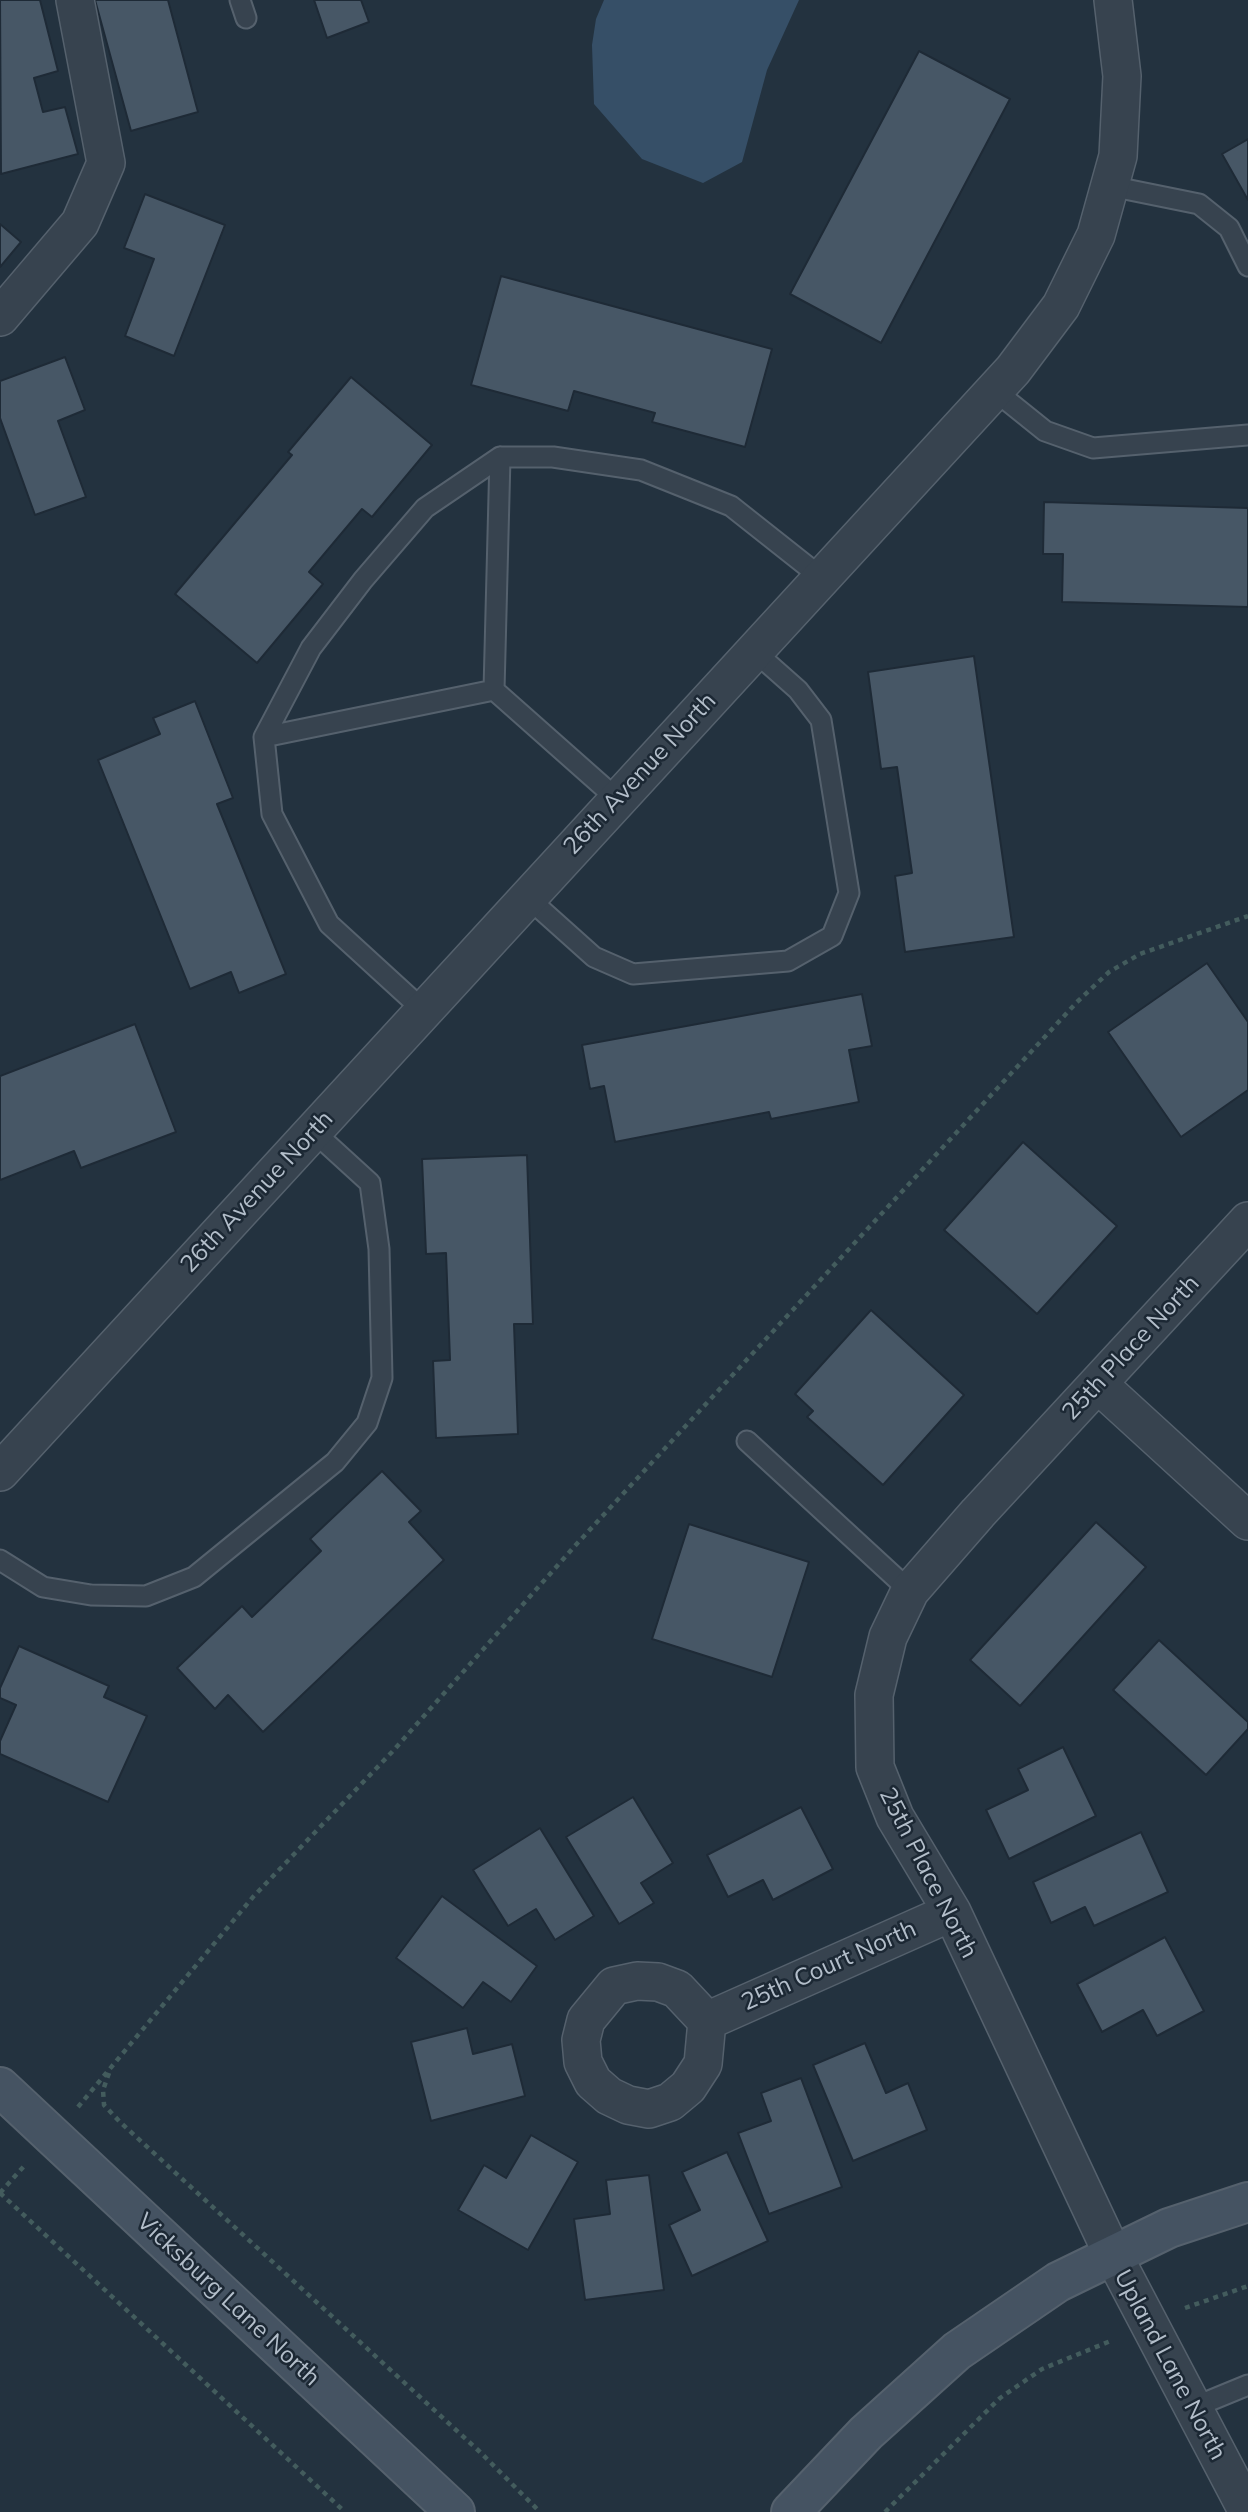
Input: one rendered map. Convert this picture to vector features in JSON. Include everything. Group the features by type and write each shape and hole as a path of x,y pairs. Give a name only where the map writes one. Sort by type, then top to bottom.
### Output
{"main road":[{"name":"Vicksburg Lane North","path":"0,2087 455,2512"},
{"path":"791,2512 866,2433 957,2351 1058,2282 1169,2228 1248,2202"}],"street":[{"path":"0,317 80,223 106,163 75,0"},
{"name":"26th Avenue North","path":"0,1472 994,390 1061,306 1096,235 1118,156 1122,76 1113,0"},
{"name":"25th Place North","path":"1113,2255 952,1912 895,1817 875,1767 874,1695 888,1637 911,1591 978,1514 1248,1221"},
{"path":"1098,1384 1248,1521"},
{"name":"25th Court North","path":"707,2021 952,1912"},
{"name":"Upland Lane North","path":"1113,2255 1248,2512"}],"lane":[{"path":"1110,186 1199,204 1229,228 1248,266"},
{"path":"994,390 1045,431 1093,448 1248,435"},
{"path":"500,457 494,690 617,799"},
{"path":"423,1010 329,925 272,814 264,737 311,648 425,508 500,457 553,457 641,470 731,506 822,578"},
{"path":"527,897 594,957 633,974 788,961 832,936 849,893 821,720 799,691 754,651"},
{"path":"264,737 494,690"},
{"path":"0,1560 43,1587 91,1595 146,1596 194,1577 335,1462 367,1423 382,1378 379,1249 370,1183 313,1131"},
{"path":"747,1441 911,1591"},
{"path":"1192,2408 1248,2385"}],"path":[{"path":"345,2512 0,2193 111,2069 253,1897 392,1752 573,1548 1077,1002 1109,972 1140,954 1248,916"},
{"path":"111,2069 103,2090 104,2105 120,2122 480,2452 540,2512"},
{"path":"885,2512 1000,2398 1042,2369 1148,2323 1248,2286"}],"water":[{"path":"604,0 799,0 767,70 742,162 703,183 642,159 594,104 592,45 596,19"}],"building":[{"path":"0,0 40,0 58,71 34,78 43,112 65,107 78,154 1,174"},
{"path":"95,0 168,0 198,112 131,131"},
{"path":"314,0 361,0 369,22 327,38"},
{"path":"919,51 1010,99 881,343 790,294"},
{"path":"1248,139 1248,200 1222,154"},
{"path":"145,194 225,225 174,356 125,336 154,259 124,248"},
{"path":"0,224 21,242 0,267"},
{"path":"501,276 772,349 745,447 652,422 655,413 574,391 568,411 471,385"},
{"path":"65,357 85,410 58,421 86,497 35,515 0,418 0,381"},
{"path":"351,377 432,445 372,517 362,509 309,572 323,584 257,663 175,594 292,455 288,452"},
{"path":"1044,502 1248,508 1248,607 1062,602 1063,554 1043,554"},
{"path":"974,656 1014,937 905,952 895,876 912,873 897,767 881,769 868,672"},
{"path":"195,701 233,798 217,804 286,974 239,993 231,972 190,989 98,760 160,734 153,718"},
{"path":"1207,963 1248,1022 1248,1090 1181,1137 1108,1032"},
{"path":"862,994 872,1046 849,1050 859,1102 771,1119 769,1112 615,1142 604,1086 590,1089 582,1045"},
{"path":"135,1024 176,1132 81,1168 74,1151 0,1180 0,1076"},
{"path":"1023,1142 1117,1226 1037,1314 944,1230"},
{"path":"527,1155 533,1324 514,1324 518,1434 436,1438 433,1361 450,1360 446,1253 426,1254 422,1159"},
{"path":"871,1310 964,1395 883,1485 807,1417 813,1411 795,1394"},
{"path":"382,1471 421,1511 409,1522 444,1560 263,1732 228,1695 215,1709 177,1668 242,1606 252,1617 321,1551 310,1539"},
{"path":"1096,1522 1146,1567 1020,1706 970,1660"},
{"path":"689,1524 809,1562 772,1677 652,1639"},
{"path":"1159,1640 1248,1722 1248,1729 1206,1775 1113,1690"},
{"path":"19,1646 109,1686 104,1697 147,1716 108,1802 0,1754 0,1741 16,1705 0,1698 0,1688"},
{"path":"1063,1747 1096,1816 1009,1859 986,1810 1028,1790 1018,1769"},
{"path":"633,1797 673,1863 641,1883 654,1903 619,1924 566,1837"},
{"path":"801,1807 833,1869 773,1900 763,1880 728,1897 707,1855"},
{"path":"540,1828 594,1916 555,1940 536,1909 508,1926 473,1870"},
{"path":"1141,1832 1168,1892 1094,1926 1085,1907 1051,1923 1033,1882"},
{"path":"442,1896 537,1966 511,2002 483,1982 463,2008 396,1958"},
{"path":"1165,1937 1204,2011 1157,2036 1143,2010 1102,2032 1077,1984"},
{"path":"467,2028 473,2054 512,2044 525,2096 431,2121 411,2042"},
{"path":"865,2043 886,2093 908,2083 927,2130 853,2161 813,2065"},
{"path":"801,2078 842,2187 769,2214 738,2133 771,2121 761,2093"},
{"path":"531,2135 578,2162 528,2250 458,2210 484,2165 506,2178"},
{"path":"727,2152 768,2241 692,2276 669,2225 700,2210 682,2172"},
{"path":"649,2175 664,2290 585,2300 574,2219 610,2214 606,2180"}]}
